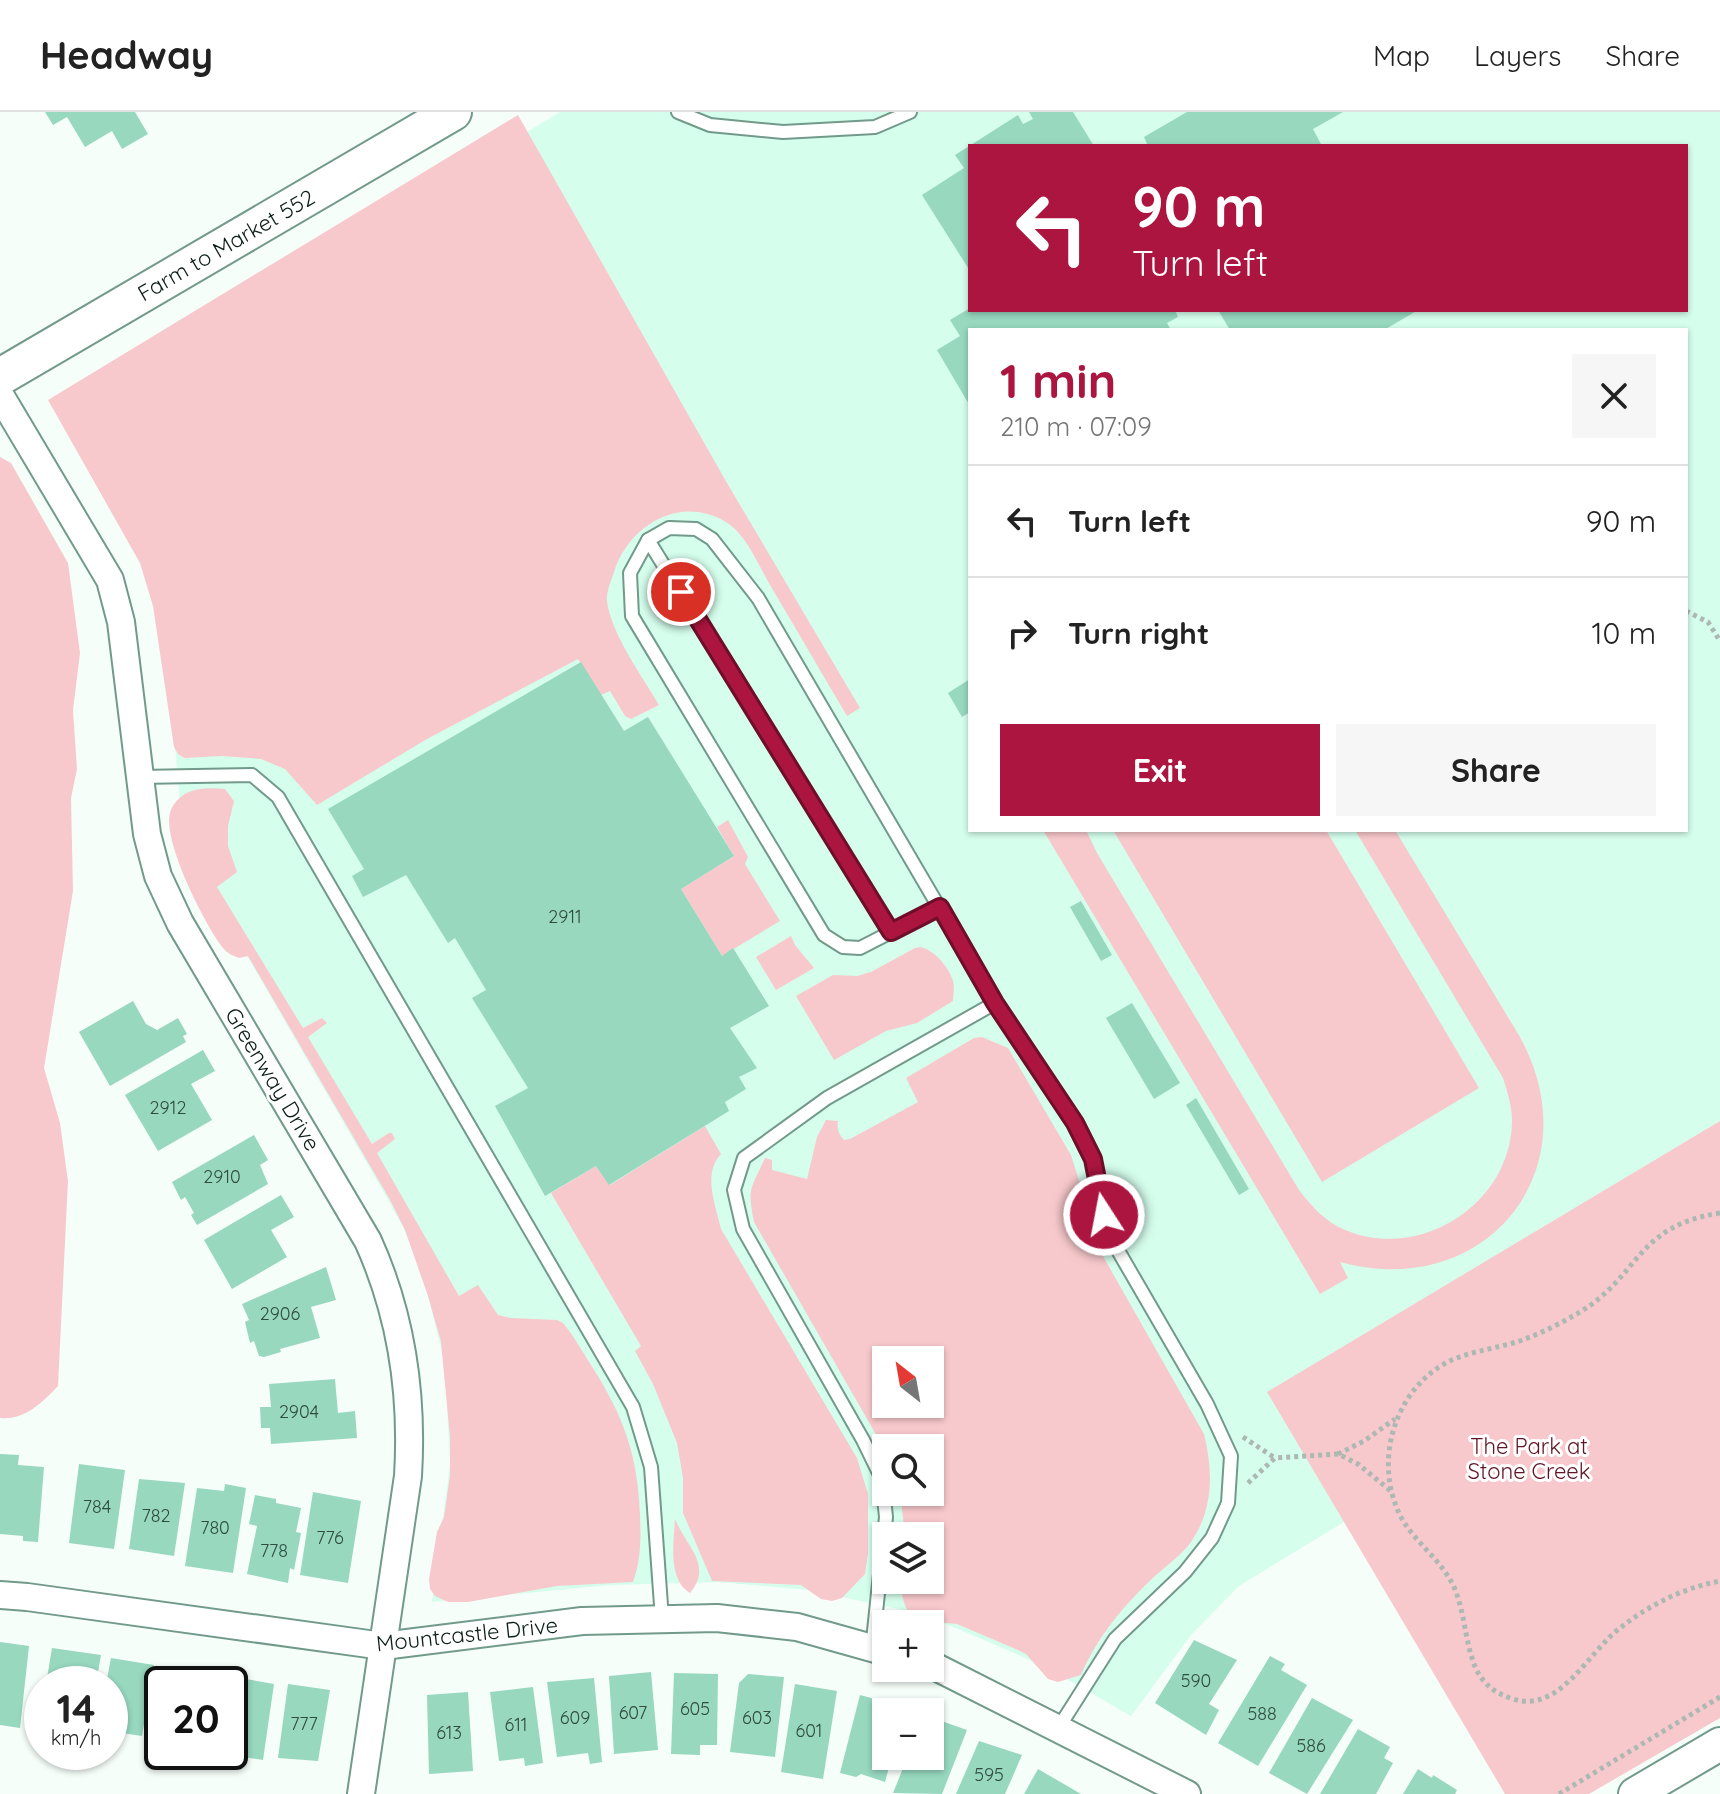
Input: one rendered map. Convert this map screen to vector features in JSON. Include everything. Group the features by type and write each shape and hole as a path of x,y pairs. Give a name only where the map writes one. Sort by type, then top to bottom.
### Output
{"main road":[{"name":"Farm to Market 552","path":"0,377 453,112"}],"street":[{"name":"Greenway Drive","path":"0,395 110,580 121,622 147,834 168,900 368,1241 397,1321 408,1379 410,1446 405,1509 361,1794"},
{"name":"Mountcastle Drive","path":"0,1595 383,1646 582,1621 717,1618 797,1627 872,1649"},
{"path":"944,1671 1187,1794"},
{"path":"1635,1794 1720,1744"}],"lane":[{"path":"678,112 710,125 783,132 875,127 910,112"},
{"path":"940,907 860,948 843,947 824,935 632,616 630,573 648,540 669,528 696,529 712,539 758,598 940,907 995,1003 1075,1123 1093,1159 1104,1215 1116,1247 1207,1404 1231,1456 1228,1503 1212,1538 1185,1572 1115,1639 1059,1727"},
{"path":"648,540 891,932"},
{"path":"139,777 252,775 278,797 633,1407 651,1467 662,1619"},
{"path":"881,1610 886,1517 882,1479 743,1229 734,1190 744,1158 827,1098 995,1003"}],"path":[{"path":"1688,612 1708,622 1720,641"},
{"path":"1720,1213 1696,1216 1663,1232 1582,1310 1523,1340 1462,1356 1443,1365 1413,1389 1396,1418 1389,1461 1393,1492 1403,1519 1454,1587 1471,1657 1483,1681 1494,1692 1519,1701 1557,1693 1602,1642 1644,1610 1690,1589 1720,1581"},
{"path":"1242,1436 1275,1458 1338,1454 1364,1441 1396,1418"},
{"path":"1338,1454 1358,1464 1393,1492"},
{"path":"1244,1487 1275,1458"},
{"path":"1559,1794 1720,1697"}],"shaded area":[{"path":"560,112 1720,112 1720,1121 1268,1392 1344,1522 1239,1586 1191,1635 1131,1716 1044,1666 944,1624 944,1610 903,1610 809,1590 718,1582 611,1585 432,1602 450,1465 445,1364 424,1280 404,1229 387,1198 213,897 181,816 172,709 149,579 60,415"}],"green space":[{"path":"518,115 727,483 860,708 847,716 741,536 729,524 711,515 676,513 660,518 632,540 621,555 608,590 607,602 615,628 659,705 631,719 625,716 610,691 601,695 578,659 427,739 317,805 285,769 261,759 222,756 184,758 174,747 153,606 140,563 48,400"},
{"path":"0,457 11,463 68,563 80,653 73,710 77,769 71,798 73,891 44,1068 60,1123 68,1181 58,1386 32,1409 9,1418 0,1418"},
{"path":"225,789 234,801 228,826 228,846 237,872 217,887 303,1028 322,1018 327,1023 308,1037 372,1144 392,1133 395,1139 377,1153 459,1296 478,1285 498,1315 563,1323 612,1401 627,1436 639,1493 640,1549 633,1582 557,1586 468,1602 448,1602 435,1596 430,1589 437,1532 444,1517 450,1475 450,1437 441,1342 405,1230 390,1200 248,956 239,958 223,948 186,881 172,840 169,823 171,810 181,797 194,790"},
{"path":"728,820 748,857 745,864 780,921 722,956 681,889 734,856 717,827"},
{"path":"1044,832 1087,832 1299,1190 1338,1227 1374,1238 1403,1238 1431,1231 1457,1218 1479,1200 1497,1177 1508,1150 1512,1120 1503,1078 1356,832 1396,832 1520,1037 1539,1086 1543,1134 1533,1177 1512,1214 1480,1243 1440,1262 1392,1269 1340,1262 1348,1278 1320,1294"},
{"path":"1114,832 1327,832 1479,1088 1322,1182"},
{"path":"791,936 814,968 776,990 756,957"},
{"path":"921,947 941,960 948,970 954,983 953,1001 917,1023 886,1031 834,1060 796,996 833,975 857,976 871,972"},
{"path":"982,1037 1008,1048 1071,1155 1091,1235 1204,1434 1210,1489 1199,1529 1179,1556 1123,1610 1095,1647 1081,1675 1058,1682 1048,1679 1026,1654 957,1624 944,1623 944,1610 908,1610 903,1594 944,1594 944,1522 903,1522 902,1506 944,1506 944,1434 876,1434 754,1222 752,1188 765,1158 772,1160 772,1170 807,1179 817,1137 826,1120 838,1121 840,1135 844,1140 850,1139 918,1102 906,1078 974,1038"},
{"name":"The Park at Stone Creek","path":"1720,1121 1720,1718 1589,1794 1505,1794 1267,1392"},
{"path":"705,1126 721,1154 715,1162 711,1180 721,1229 857,1458 868,1494 865,1574 842,1598 832,1601 821,1599 801,1585 712,1581 683,1513 683,1478 677,1443 653,1384 635,1351 641,1346 551,1193 596,1166 610,1185"},
{"path":"675,1519 698,1564 697,1583 690,1593 678,1579 675,1569"}],"building":[{"path":"45,112 135,112 148,134 122,149 112,131 85,147 67,117 53,125"},
{"path":"1029,112 1073,112 1093,144 972,144 1018,115 1023,124 1033,119"},
{"path":"1187,112 1343,112 1313,129 1321,144 1147,144 1144,137"},
{"path":"968,147 968,268 922,195 964,168 955,155"},
{"path":"968,309 968,312 1176,312 1178,317 1167,323 1170,328 968,328 968,403 937,350 960,336 950,320"},
{"path":"1219,312 1415,312 1387,328 1229,328"},
{"path":"581,662 624,731 648,717 734,856 681,889 722,956 733,948 769,1006 730,1028 757,1068 739,1077 746,1089 725,1102 729,1111 609,1185 596,1166 545,1196 495,1106 528,1088 472,998 486,990 455,938 448,943 406,875 363,897 352,876 364,869 328,809"},
{"path":"968,680 968,713 962,717 948,693"},
{"path":"1081,901 1112,955 1101,961 1070,907"},
{"path":"133,1001 146,1024 157,1030 178,1018 187,1034 183,1036 186,1042 110,1086 79,1032"},
{"path":"1132,1003 1180,1083 1154,1099 1106,1018"},
{"path":"203,1050 215,1071 191,1084 212,1120 158,1151 125,1095"},
{"path":"1196,1098 1249,1189 1239,1195 1186,1105"},
{"path":"254,1135 268,1160 260,1165 268,1184 197,1225 185,1197 181,1200 172,1182"},
{"path":"281,1195 294,1217 271,1230 287,1257 232,1289 204,1240"},
{"path":"326,1267 336,1300 311,1307 320,1338 259,1356 254,1341 250,1343 245,1322 249,1320 242,1304"},
{"path":"335,1379 338,1413 355,1411 357,1438 271,1444 270,1428 261,1428 260,1407 271,1407 269,1384"},
{"path":"0,1454 19,1455 18,1465 44,1467 38,1542 23,1541 23,1536 0,1534"},
{"path":"79,1464 125,1470 114,1549 69,1543"},
{"path":"139,1479 185,1483 174,1556 129,1549"},
{"path":"225,1484 246,1488 233,1573 185,1566 197,1488 224,1491"},
{"path":"313,1492 361,1501 348,1583 300,1575"},
{"path":"255,1495 301,1508 296,1532 301,1533 294,1570 290,1568 288,1583 247,1574 257,1526 249,1524"},
{"path":"1194,1640 1237,1660 1209,1704 1219,1710 1206,1735 1155,1703"},
{"path":"0,1642 29,1646 27,1666 24,1666 20,1728 0,1725"},
{"path":"52,1648 101,1655 99,1666 49,1666"},
{"path":"1270,1656 1285,1664 1281,1670 1307,1685 1258,1766 1218,1743"},
{"path":"111,1658 154,1665 144,1666 142,1736 128,1734 128,1666 109,1666"},
{"path":"651,1672 658,1750 614,1754 609,1676"},
{"path":"674,1673 718,1674 717,1745 700,1745 700,1755 671,1754"},
{"path":"748,1674 784,1677 775,1757 730,1752 739,1683"},
{"path":"594,1678 602,1762 590,1764 588,1753 557,1757 547,1682"},
{"path":"248,1679 274,1684 263,1760 248,1758"},
{"path":"288,1684 330,1690 318,1761 278,1758"},
{"path":"795,1684 837,1691 823,1779 781,1772"},
{"path":"533,1687 543,1763 525,1766 524,1758 499,1761 490,1692"},
{"path":"468,1692 473,1771 429,1774 427,1695"},
{"path":"860,1695 872,1698 872,1770 888,1770 885,1782 861,1774 856,1777 840,1773"},
{"path":"1312,1698 1353,1720 1307,1794 1269,1773"},
{"path":"944,1722 967,1730 942,1794 893,1793 902,1770 944,1770"},
{"path":"1358,1729 1390,1747 1384,1758 1393,1763 1376,1794 1320,1794"},
{"path":"979,1741 1022,1755 1005,1794 956,1794"},
{"path":"1038,1769 1081,1794 1024,1794"},
{"path":"1418,1769 1457,1790 1455,1794 1403,1794"}],"route":[{"path":"681,592 891,932 940,907 995,1003 1075,1123 1093,1159 1104,1215"}]}
